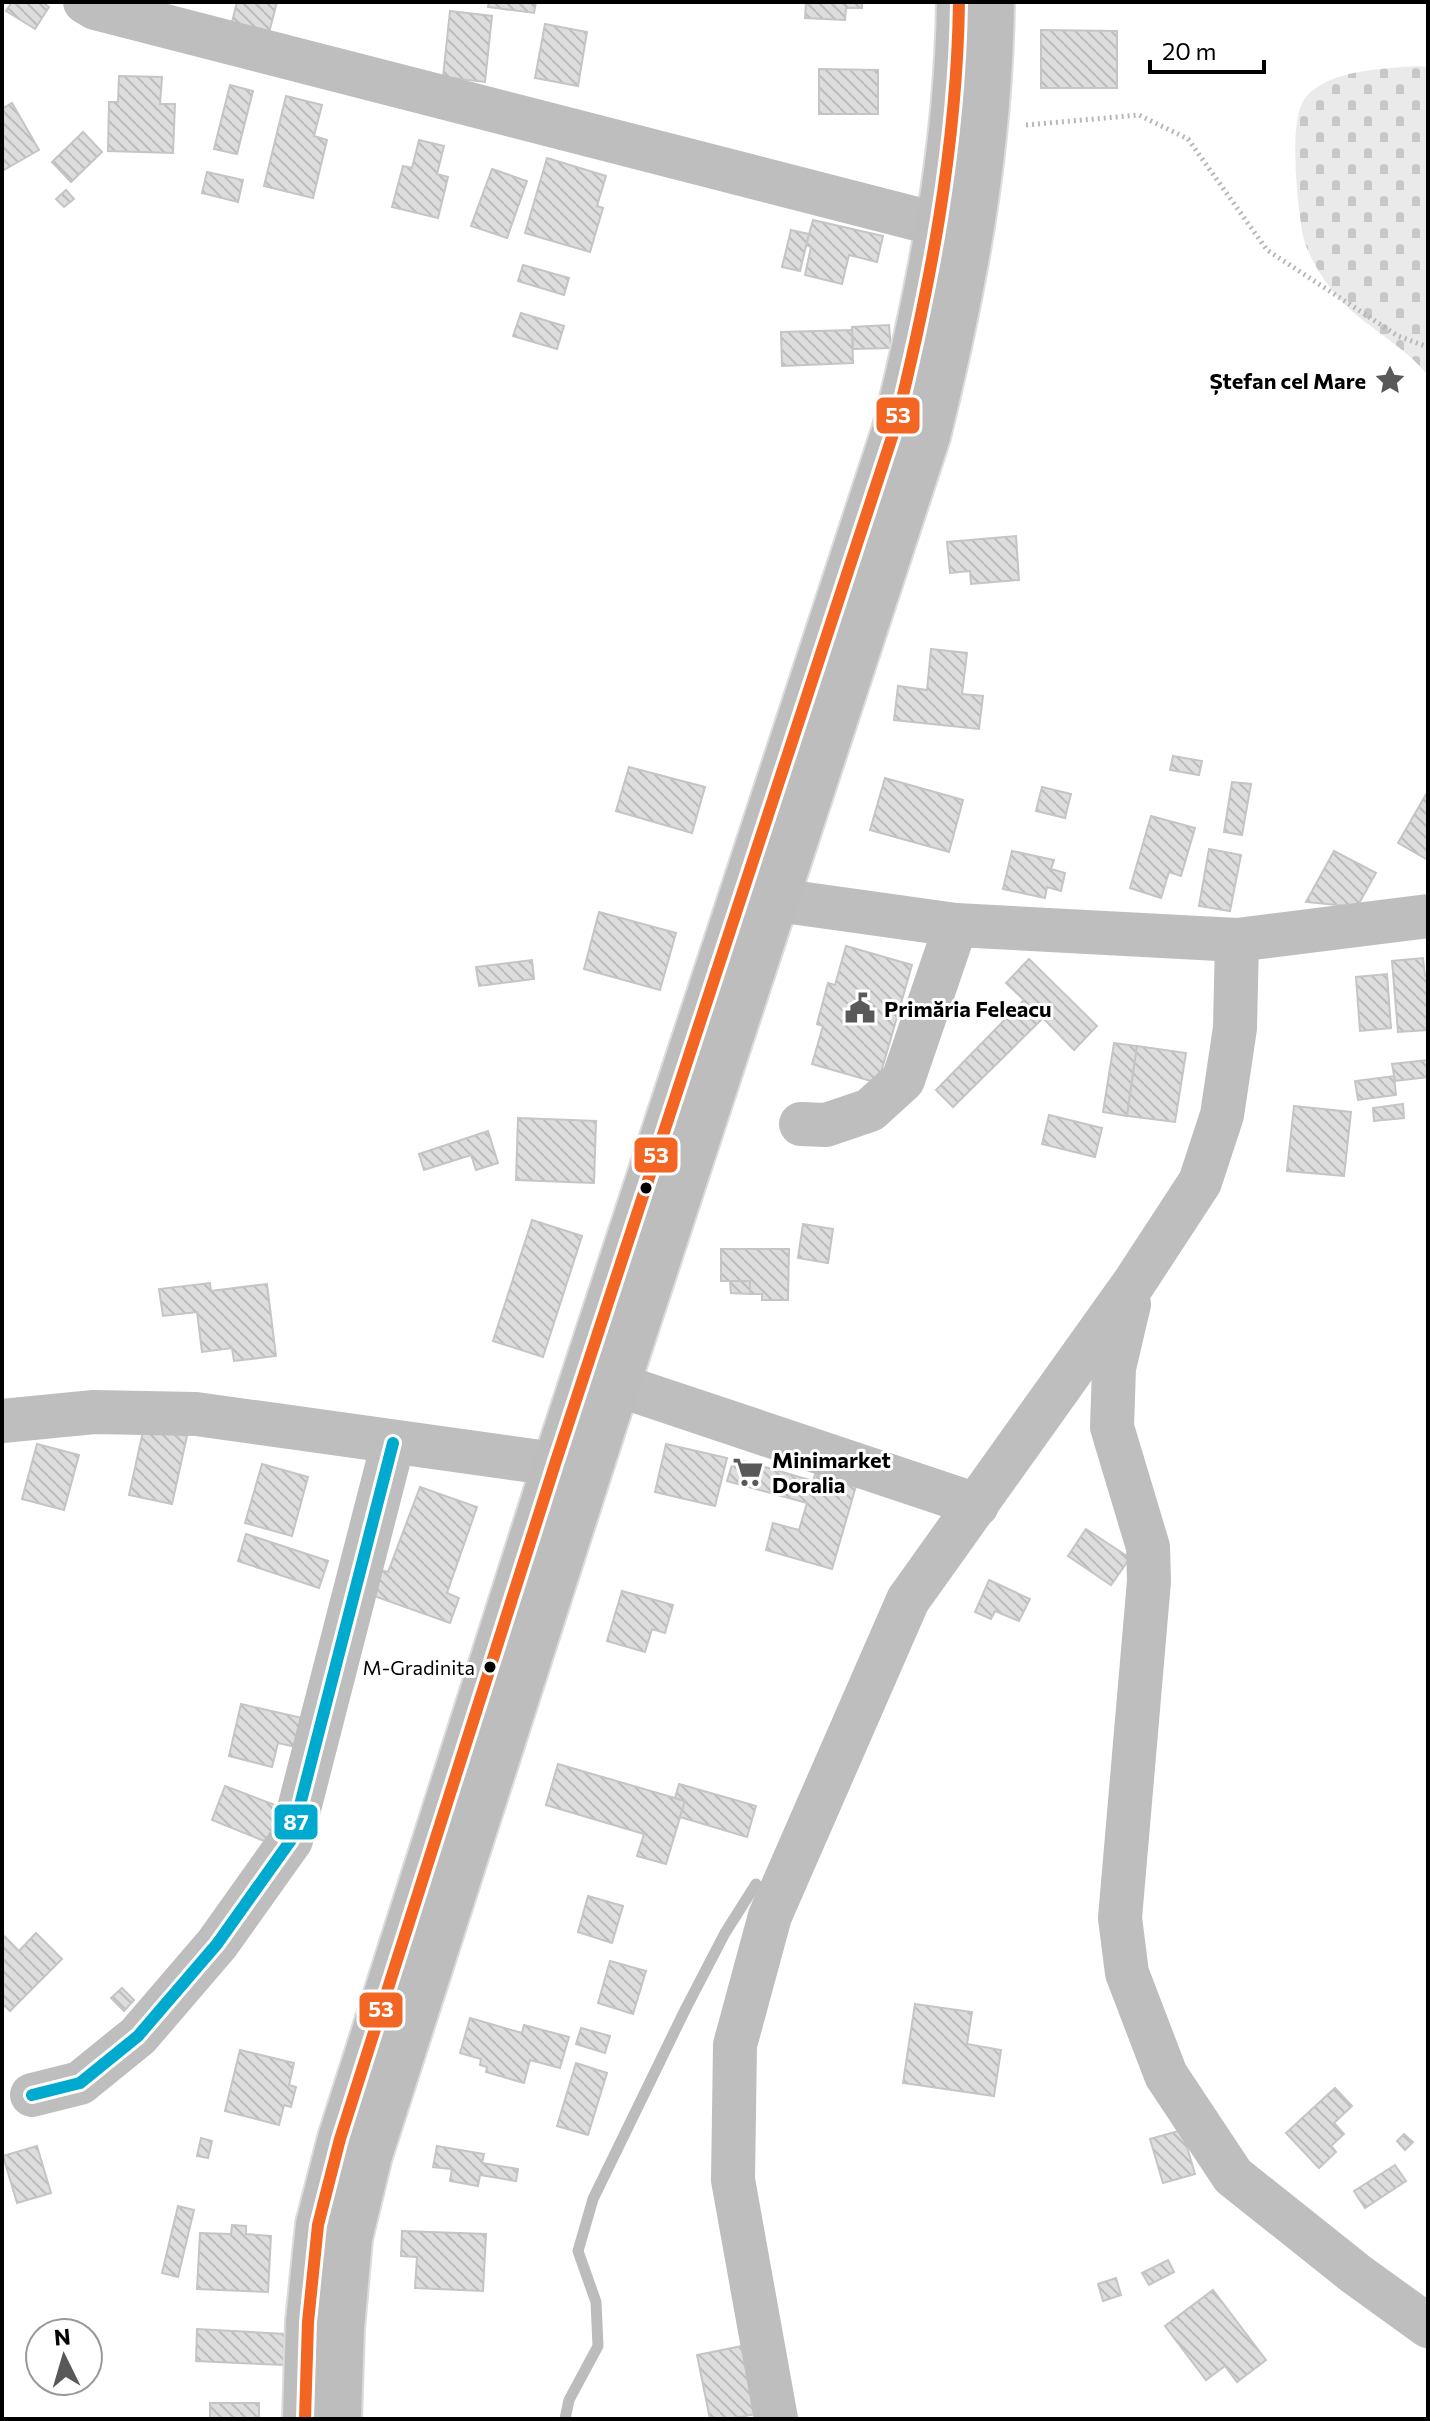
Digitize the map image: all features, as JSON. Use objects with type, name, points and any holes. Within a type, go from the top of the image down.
[{"type":"main road","points":[[305,2419],[308,2322],[318,2225],[340,2139],[555,1464],[895,428],[940,225],[952,126],[959,2]]},
{"type":"main road","points":[[339,2419],[342,2328],[350,2238],[370,2155],[928,436],[952,338],[975,216],[985,129],[992,2]]},
{"type":"street","points":[[85,2],[95,8],[940,225]]},
{"type":"street","points":[[777,900],[956,925],[1237,940],[1428,916]]},
{"type":"street","points":[[801,1124],[826,1125],[870,1110],[903,1080],[956,925]]},
{"type":"street","points":[[776,2419],[733,2180],[735,2045],[770,1916],[908,1600],[1134,1283],[1200,1182],[1222,1115],[1235,1028],[1237,940]]},
{"type":"street","points":[[1134,1283],[1114,1368],[1112,1427],[1148,1547],[1149,1581],[1120,1918],[1127,1973],[1166,2075],[1233,2176],[1356,2274],[1428,2326]]},
{"type":"street","points":[[618,1385],[977,1505]]},
{"type":"street","points":[[2,1421],[94,1412],[196,1414],[555,1464]]},
{"type":"street","points":[[32,2095],[80,2083],[138,2036],[217,1944],[291,1840],[393,1443]]},
{"type":"path","points":[[1045,123],[1139,115],[1175,130],[1188,139],[1267,250],[1398,336],[1428,347]]},
{"type":"green space","points":[[1428,67],[1428,375],[1351,310],[1320,274],[1303,236],[1295,143],[1300,108],[1316,88],[1358,72]]},
{"type":"building","points":[[12,2],[42,2],[49,7],[35,29],[6,11]]},
{"type":"building","points":[[237,2],[277,2],[266,44],[229,34]]},
{"type":"building","points":[[489,2],[536,2],[534,13],[488,7]]},
{"type":"building","points":[[806,2],[862,2],[862,8],[846,8],[845,20],[805,18]]},
{"type":"building","points":[[450,11],[492,16],[485,82],[443,77]]},
{"type":"building","points":[[545,24],[587,32],[578,86],[535,78]]},
{"type":"building","points":[[1041,30],[1117,31],[1117,88],[1041,88]]},
{"type":"building","points":[[819,69],[878,70],[878,114],[819,114]]},
{"type":"building","points":[[119,76],[162,77],[160,104],[175,104],[173,153],[108,151],[109,102],[118,102]]},
{"type":"building","points":[[230,85],[253,91],[237,154],[214,149]]},
{"type":"building","points":[[286,96],[322,105],[314,136],[327,140],[313,198],[264,186]]},
{"type":"building","points":[[12,103],[39,150],[2,171],[2,109]]},
{"type":"building","points":[[83,132],[102,152],[71,182],[52,162]]},
{"type":"building","points":[[419,140],[444,146],[437,174],[448,177],[438,218],[392,207],[403,166],[412,168]]},
{"type":"building","points":[[547,158],[606,176],[597,206],[603,208],[590,252],[525,233]]},
{"type":"building","points":[[492,169],[527,181],[507,238],[471,226]]},
{"type":"building","points":[[207,172],[243,180],[238,202],[202,193]]},
{"type":"building","points":[[66,190],[74,199],[64,207],[56,199]]},
{"type":"building","points":[[813,220],[883,236],[877,262],[849,255],[842,284],[805,275],[811,247],[806,245]]},
{"type":"building","points":[[791,230],[809,234],[800,271],[782,267]]},
{"type":"building","points":[[523,265],[569,278],[564,295],[518,281]]},
{"type":"building","points":[[521,313],[564,326],[557,349],[513,336]]},
{"type":"building","points":[[889,325],[891,348],[853,349],[852,327]]},
{"type":"building","points":[[852,330],[853,363],[782,366],[781,332]]},
{"type":"building","points":[[1016,536],[1019,580],[971,584],[970,571],[950,573],[947,542]]},
{"type":"building","points":[[931,649],[967,653],[962,694],[983,696],[979,729],[894,720],[898,686],[927,690]]},
{"type":"building","points":[[1173,756],[1202,761],[1199,775],[1170,770]]},
{"type":"building","points":[[629,767],[705,787],[692,833],[616,811]]},
{"type":"building","points":[[885,778],[963,800],[949,852],[870,830]]},
{"type":"building","points":[[1232,782],[1251,784],[1242,835],[1224,832]]},
{"type":"building","points":[[1042,787],[1071,794],[1065,818],[1036,811]]},
{"type":"building","points":[[1428,791],[1428,860],[1398,843]]},
{"type":"building","points":[[1151,816],[1195,828],[1181,876],[1169,872],[1161,898],[1130,888]]},
{"type":"building","points":[[1209,849],[1241,855],[1230,911],[1199,906]]},
{"type":"building","points":[[1012,851],[1054,860],[1051,869],[1065,873],[1061,891],[1047,887],[1045,898],[1003,889]]},
{"type":"building","points":[[1334,851],[1376,873],[1357,907],[1306,902]]},
{"type":"building","points":[[599,912],[676,933],[660,990],[584,969]]},
{"type":"building","points":[[846,946],[912,965],[878,1083],[812,1064],[823,1026],[817,1024],[828,983],[835,985]]},
{"type":"building","points":[[1423,958],[1425,976],[1428,975],[1428,1030],[1398,1032],[1392,961]]},
{"type":"building","points":[[1029,959],[1097,1026],[1074,1050],[1043,1018],[953,1107],[936,1090],[1024,1000],[1006,983]]},
{"type":"building","points":[[532,960],[534,979],[479,986],[476,967]]},
{"type":"building","points":[[1387,974],[1391,1028],[1360,1031],[1356,977]]},
{"type":"building","points":[[1114,1043],[1137,1046],[1127,1116],[1103,1112]]},
{"type":"building","points":[[1137,1046],[1186,1053],[1175,1122],[1127,1116]]},
{"type":"building","points":[[1428,1060],[1428,1077],[1395,1081],[1392,1064]]},
{"type":"building","points":[[1394,1076],[1396,1095],[1358,1100],[1355,1081]]},
{"type":"building","points":[[1403,1104],[1404,1118],[1374,1121],[1373,1108]]},
{"type":"building","points":[[1294,1106],[1351,1112],[1344,1176],[1287,1171]]},
{"type":"building","points":[[1049,1115],[1102,1128],[1095,1157],[1042,1144]]},
{"type":"building","points":[[518,1118],[596,1121],[594,1183],[516,1180]]},
{"type":"building","points":[[488,1131],[498,1163],[476,1170],[471,1155],[424,1170],[419,1154]]},
{"type":"building","points":[[532,1220],[582,1236],[543,1357],[493,1341]]},
{"type":"building","points":[[803,1224],[833,1229],[828,1263],[798,1258]]},
{"type":"building","points":[[721,1249],[789,1249],[788,1300],[762,1300],[762,1294],[750,1294],[750,1281],[721,1281]]},
{"type":"building","points":[[730,1281],[750,1281],[750,1294],[731,1293]]},
{"type":"building","points":[[210,1283],[211,1291],[267,1284],[276,1356],[234,1361],[232,1348],[202,1352],[197,1312],[163,1316],[159,1289]]},
{"type":"building","points":[[144,1427],[187,1436],[172,1504],[129,1495]]},
{"type":"building","points":[[37,1444],[79,1455],[64,1510],[22,1499]]},
{"type":"building","points":[[666,1444],[727,1458],[715,1506],[655,1492]]},
{"type":"building","points":[[734,1458],[813,1481],[815,1475],[856,1486],[832,1569],[766,1550],[773,1523],[799,1530],[807,1503],[727,1481]]},
{"type":"building","points":[[262,1464],[308,1477],[292,1536],[245,1523]]},
{"type":"building","points":[[420,1487],[477,1507],[447,1593],[459,1598],[450,1623],[371,1595],[380,1570],[388,1572]]},
{"type":"building","points":[[1086,1529],[1130,1558],[1111,1585],[1068,1556]]},
{"type":"building","points":[[246,1534],[328,1561],[319,1588],[238,1561]]},
{"type":"building","points":[[989,1580],[1030,1599],[1019,1621],[995,1611],[991,1619],[975,1612]]},
{"type":"building","points":[[622,1591],[673,1605],[665,1633],[652,1629],[645,1652],[607,1641]]},
{"type":"building","points":[[241,1704],[311,1720],[305,1749],[278,1743],[272,1767],[229,1756]]},
{"type":"building","points":[[558,1764],[685,1801],[666,1864],[637,1856],[644,1834],[546,1805]]},
{"type":"building","points":[[679,1784],[756,1806],[747,1837],[680,1817],[685,1801],[675,1798]]},
{"type":"building","points":[[225,1786],[283,1808],[269,1843],[212,1820]]},
{"type":"building","points":[[588,1896],[623,1906],[612,1943],[578,1932]]},
{"type":"building","points":[[36,1933],[62,1959],[10,2011],[2,2003],[2,1934],[19,1951]]},
{"type":"building","points":[[610,1961],[646,1971],[633,2014],[598,2003]]},
{"type":"building","points":[[122,1988],[134,2000],[124,2011],[111,1998]]},
{"type":"building","points":[[915,2004],[972,2012],[967,2044],[1001,2050],[994,2096],[903,2083]]},
{"type":"building","points":[[470,2018],[522,2033],[524,2025],[569,2037],[560,2068],[530,2060],[524,2083],[486,2072],[487,2067],[480,2065],[481,2059],[460,2053]]},
{"type":"building","points":[[581,2028],[610,2036],[605,2053],[576,2044]]},
{"type":"building","points":[[240,2050],[294,2063],[289,2085],[296,2087],[291,2107],[284,2105],[279,2125],[225,2111]]},
{"type":"building","points":[[576,2063],[607,2073],[588,2135],[557,2126]]},
{"type":"building","points":[[1335,2088],[1352,2106],[1334,2123],[1344,2134],[1331,2146],[1336,2152],[1319,2168],[1286,2133]]},
{"type":"building","points":[[1182,2130],[1195,2174],[1163,2183],[1150,2139]]},
{"type":"building","points":[[1404,2134],[1413,2142],[1405,2150],[1397,2141]]},
{"type":"building","points":[[201,2138],[212,2141],[208,2158],[197,2156]]},
{"type":"building","points":[[37,2146],[51,2193],[17,2203],[3,2156]]},
{"type":"building","points":[[437,2146],[484,2154],[482,2163],[518,2169],[516,2181],[480,2175],[478,2186],[450,2181],[452,2169],[433,2167]]},
{"type":"building","points":[[1395,2165],[1406,2181],[1365,2208],[1354,2191]]},
{"type":"building","points":[[178,2206],[194,2210],[178,2277],[162,2273]]},
{"type":"building","points":[[232,2225],[246,2226],[246,2234],[271,2236],[268,2292],[197,2289],[200,2233],[231,2234]]},
{"type":"building","points":[[402,2231],[486,2234],[483,2291],[415,2288],[417,2257],[401,2256]]},
{"type":"building","points":[[1168,2260],[1174,2272],[1149,2285],[1142,2273]]},
{"type":"building","points":[[1116,2278],[1121,2295],[1103,2301],[1098,2284]]},
{"type":"building","points":[[1213,2290],[1266,2360],[1237,2382],[1225,2366],[1206,2380],[1165,2326]]},
{"type":"building","points":[[197,2329],[285,2334],[284,2365],[196,2361]]},
{"type":"building","points":[[742,2346],[756,2414],[710,2419],[697,2355]]},
{"type":"building","points":[[210,2403],[259,2403],[259,2419],[210,2419]]},
{"type":"waterway","points":[[565,2419],[569,2400],[598,2346],[596,2302],[578,2251],[593,2199],[685,2010],[725,1933],[756,1884]]},
{"type":"transit line","name":"53","points":[[305,2419],[308,2322],[318,2225],[340,2139],[555,1464],[895,428],[930,269],[947,163],[959,2]]},
{"type":"transit line","name":"87","points":[[32,2095],[80,2083],[138,2036],[217,1944],[291,1840],[393,1443]]},
{"type":"place","name":"Ștefan cel Mare","points":[[1390,380]]},
{"type":"place","name":"Primăria Feleacu","points":[[860,1008]]},
{"type":"place","name":"Minimarket Doralia","points":[[748,1472]]},
{"type":"place","name":"M-Gradinita","points":[[490,1667]]}]
